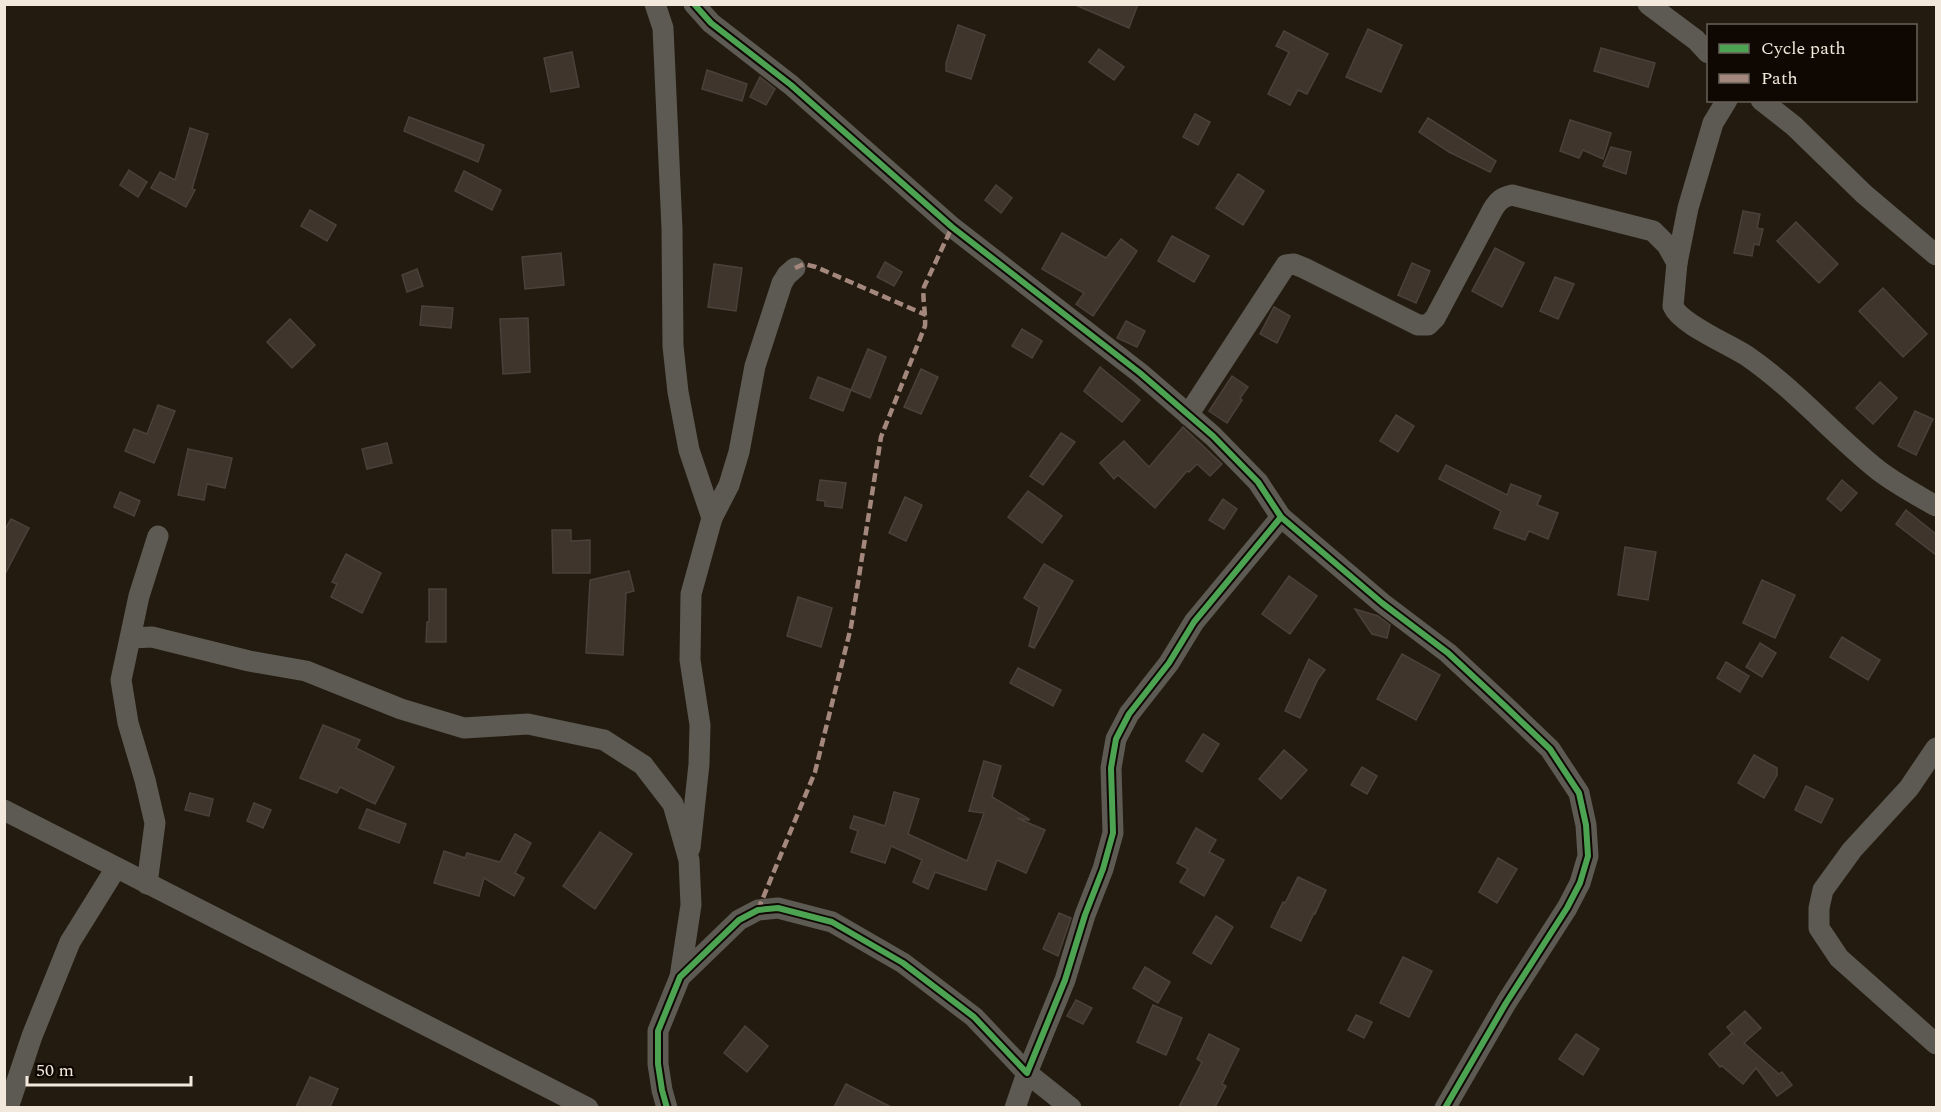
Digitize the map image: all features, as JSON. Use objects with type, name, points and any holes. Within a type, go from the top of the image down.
[{"type":"street","points":[[655,4],[663,28],[667,93],[673,346],[678,392],[689,450],[712,518]]},
{"type":"street","points":[[693,4],[711,23],[791,85],[952,227],[1140,372],[1213,436],[1258,482],[1281,517],[1382,603],[1448,653],[1550,749],[1579,793],[1586,825],[1588,856],[1580,883],[1567,908],[1506,1003],[1446,1107]]},
{"type":"street","points":[[1648,4],[1696,39],[1707,52]]},
{"type":"street","points":[[1726,102],[1713,123],[1688,208],[1677,263],[1673,306],[1675,312],[1686,321],[1748,356],[1880,471],[1936,506]]},
{"type":"street","points":[[1764,102],[1794,126],[1864,194],[1936,255]]},
{"type":"street","points":[[1188,415],[1286,265],[1294,264],[1304,268],[1418,325],[1428,324],[1434,318],[1498,201],[1505,196],[1512,195],[1653,231],[1667,245],[1677,263]]},
{"type":"street","points":[[667,1107],[658,1064],[658,1031],[680,977],[691,905],[688,860],[699,764],[700,725],[690,660],[691,594],[712,518],[729,485],[739,452],[755,366],[782,283],[787,274],[795,268]]},
{"type":"street","points":[[1015,1107],[1065,980],[1113,833],[1111,768],[1116,739],[1129,714],[1169,663],[1194,622],[1281,517]]},
{"type":"street","points":[[147,884],[155,823],[128,723],[121,680],[139,596],[158,536]]},
{"type":"street","points":[[131,638],[152,637],[249,661],[306,671],[401,709],[464,728],[528,724],[604,741],[643,765],[673,804],[688,860]]},
{"type":"street","points":[[1936,748],[1909,788],[1852,850],[1823,890],[1819,908],[1819,927],[1839,958],[1936,1044]]},
{"type":"street","points":[[4,810],[556,1101],[588,1107]]},
{"type":"street","points":[[8,1107],[32,1036],[70,942],[117,868]]},
{"type":"street","points":[[680,977],[739,921],[758,910],[778,908],[832,922],[903,963],[974,1017],[1027,1073],[1071,1107]]},
{"type":"building","points":[[1073,4],[1138,4],[1129,28]]},
{"type":"building","points":[[958,25],[985,35],[971,79],[946,71],[946,63]]},
{"type":"building","points":[[1368,29],[1402,45],[1381,92],[1346,77]]},
{"type":"building","points":[[1284,31],[1328,54],[1307,94],[1298,90],[1290,105],[1268,94],[1289,52],[1276,46]]},
{"type":"building","points":[[1601,48],[1655,63],[1648,87],[1594,71]]},
{"type":"building","points":[[1099,49],[1124,67],[1114,80],[1089,62]]},
{"type":"building","points":[[572,52],[579,87],[551,92],[544,58]]},
{"type":"building","points":[[707,70],[747,84],[742,101],[702,89]]},
{"type":"building","points":[[760,77],[775,89],[766,105],[750,97]]},
{"type":"building","points":[[1195,114],[1210,122],[1198,145],[1183,137]]},
{"type":"building","points":[[409,117],[484,145],[478,162],[404,131]]},
{"type":"building","points":[[1428,118],[1496,161],[1490,172],[1449,152],[1419,132]]},
{"type":"building","points":[[1570,120],[1611,133],[1603,159],[1583,150],[1579,158],[1560,151]]},
{"type":"building","points":[[190,128],[208,134],[192,189],[195,190],[186,207],[151,188],[160,172],[175,180]]},
{"type":"building","points":[[1611,147],[1631,152],[1626,174],[1603,166]]},
{"type":"building","points":[[129,170],[147,182],[138,197],[120,185]]},
{"type":"building","points":[[464,171],[501,190],[492,210],[455,191]]},
{"type":"building","points":[[1238,174],[1264,191],[1243,225],[1216,208]]},
{"type":"building","points":[[996,185],[1012,198],[1001,213],[985,200]]},
{"type":"building","points":[[310,210],[336,225],[327,241],[301,226]]},
{"type":"building","points":[[1743,211],[1760,214],[1757,228],[1763,229],[1759,245],[1754,244],[1752,256],[1734,253]]},
{"type":"building","points":[[1796,222],[1838,264],[1819,283],[1777,241]]},
{"type":"building","points":[[1062,233],[1106,258],[1121,239],[1137,251],[1093,316],[1076,304],[1084,293],[1042,269]]},
{"type":"building","points":[[1172,236],[1209,256],[1194,282],[1158,261]]},
{"type":"building","points":[[1495,248],[1524,263],[1502,307],[1472,291]]},
{"type":"building","points":[[561,253],[564,285],[525,289],[522,257]]},
{"type":"building","points":[[885,262],[902,272],[894,286],[877,277]]},
{"type":"building","points":[[1412,263],[1430,271],[1416,303],[1398,295]]},
{"type":"building","points":[[714,264],[742,268],[736,311],[708,307]]},
{"type":"building","points":[[417,269],[423,286],[407,292],[402,275]]},
{"type":"building","points":[[1555,277],[1574,284],[1558,319],[1540,311]]},
{"type":"building","points":[[1883,288],[1927,334],[1903,357],[1859,311]]},
{"type":"building","points":[[422,306],[453,308],[451,328],[420,325]]},
{"type":"building","points":[[1274,307],[1290,316],[1277,343],[1260,334]]},
{"type":"building","points":[[528,318],[530,372],[503,374],[500,319]]},
{"type":"building","points":[[290,319],[315,345],[292,368],[267,342]]},
{"type":"building","points":[[1126,321],[1145,331],[1137,347],[1117,338]]},
{"type":"building","points":[[1022,329],[1042,341],[1032,358],[1012,346]]},
{"type":"building","points":[[868,349],[886,357],[870,398],[851,390]]},
{"type":"building","points":[[1100,367],[1140,400],[1122,422],[1084,391]]},
{"type":"building","points":[[921,369],[938,377],[921,414],[904,407]]},
{"type":"building","points":[[1232,376],[1248,387],[1227,423],[1209,411]]},
{"type":"building","points":[[818,377],[851,390],[843,411],[810,398]]},
{"type":"building","points":[[1880,382],[1897,398],[1873,424],[1856,408]]},
{"type":"building","points":[[158,405],[175,411],[154,463],[125,451],[134,429],[147,434]]},
{"type":"building","points":[[1915,411],[1933,419],[1916,455],[1898,446]]},
{"type":"building","points":[[1396,415],[1414,426],[1398,452],[1380,441]]},
{"type":"building","points":[[1183,427],[1222,464],[1210,476],[1197,464],[1189,472],[1187,471],[1155,508],[1118,475],[1114,479],[1100,463],[1124,441],[1149,467]]},
{"type":"building","points":[[1061,433],[1075,442],[1043,485],[1030,476]]},
{"type":"building","points":[[387,443],[392,463],[367,469],[362,449]]},
{"type":"building","points":[[188,449],[232,458],[225,488],[207,484],[204,500],[178,495]]},
{"type":"building","points":[[1446,465],[1507,495],[1511,484],[1541,496],[1537,505],[1558,513],[1548,539],[1529,531],[1525,540],[1494,528],[1501,511],[1439,479]]},
{"type":"building","points":[[820,480],[846,483],[842,508],[825,506],[825,501],[817,500]]},
{"type":"building","points":[[1842,480],[1857,493],[1841,511],[1827,499]]},
{"type":"building","points":[[1028,491],[1062,516],[1042,543],[1008,517]]},
{"type":"building","points":[[120,492],[140,501],[134,516],[114,507]]},
{"type":"building","points":[[905,497],[922,505],[906,541],[889,533]]},
{"type":"building","points":[[1223,499],[1237,509],[1224,529],[1209,520]]},
{"type":"building","points":[[1906,510],[1936,534],[1936,555],[1896,524]]},
{"type":"building","points":[[11,519],[29,528],[4,576],[4,531]]},
{"type":"building","points":[[552,530],[571,530],[571,541],[590,540],[590,573],[553,573]]},
{"type":"building","points":[[1625,547],[1656,552],[1648,600],[1618,595]]},
{"type":"building","points":[[346,554],[381,573],[362,613],[331,597],[337,584],[332,582]]},
{"type":"building","points":[[1044,564],[1073,581],[1034,648],[1029,646],[1039,607],[1024,598]]},
{"type":"building","points":[[629,571],[634,591],[626,593],[623,655],[586,653],[590,580]]},
{"type":"building","points":[[1289,576],[1317,596],[1290,634],[1262,614]]},
{"type":"building","points":[[1762,580],[1795,595],[1775,638],[1743,623]]},
{"type":"building","points":[[429,589],[446,589],[446,642],[426,642],[427,622],[429,622]]},
{"type":"building","points":[[798,597],[832,608],[821,647],[787,636]]},
{"type":"building","points":[[1355,609],[1378,616],[1390,625],[1387,638],[1372,634]]},
{"type":"building","points":[[1842,637],[1880,660],[1868,680],[1830,657]]},
{"type":"building","points":[[1760,643],[1776,653],[1762,677],[1746,667]]},
{"type":"building","points":[[1402,654],[1440,675],[1416,720],[1377,699]]},
{"type":"building","points":[[1309,659],[1325,670],[1318,679],[1300,718],[1285,711]]},
{"type":"building","points":[[1726,662],[1749,676],[1740,692],[1717,678]]},
{"type":"building","points":[[1018,668],[1061,690],[1053,706],[1010,683]]},
{"type":"building","points":[[323,725],[360,740],[356,748],[394,767],[375,804],[340,787],[337,793],[300,778]]},
{"type":"building","points":[[1203,734],[1219,744],[1202,772],[1186,761]]},
{"type":"building","points":[[1284,750],[1307,770],[1281,799],[1259,779]]},
{"type":"building","points":[[1754,755],[1777,768],[1777,775],[1764,798],[1738,783]]},
{"type":"building","points":[[984,761],[1001,766],[992,797],[1029,820],[1017,818],[1045,830],[1026,873],[997,860],[986,890],[935,872],[928,889],[913,882],[922,860],[891,846],[885,863],[851,852],[858,831],[850,828],[854,816],[885,826],[894,792],[919,799],[908,834],[967,861],[984,813],[969,811]]},
{"type":"building","points":[[1362,767],[1377,776],[1367,794],[1351,785]]},
{"type":"building","points":[[1806,786],[1833,799],[1821,823],[1795,810]]},
{"type":"building","points":[[190,793],[213,799],[209,816],[185,810]]},
{"type":"building","points":[[254,803],[271,810],[263,828],[247,821]]},
{"type":"building","points":[[367,809],[406,824],[399,843],[359,828]]},
{"type":"building","points":[[1196,828],[1216,840],[1209,852],[1224,860],[1204,896],[1180,882],[1188,869],[1177,863]]},
{"type":"building","points":[[600,832],[632,854],[595,909],[563,886]]},
{"type":"building","points":[[515,834],[531,843],[515,873],[524,878],[514,896],[484,878],[479,896],[434,883],[444,851],[465,858],[467,853],[500,862]]},
{"type":"building","points":[[1498,858],[1517,869],[1497,903],[1479,892]]},
{"type":"building","points":[[1298,877],[1326,890],[1301,941],[1271,927]]},
{"type":"building","points":[[1059,913],[1071,918],[1058,956],[1043,949]]},
{"type":"building","points":[[1216,916],[1233,927],[1211,964],[1193,953]]},
{"type":"building","points":[[1403,957],[1432,971],[1409,1017],[1380,1003]]},
{"type":"building","points":[[1145,967],[1170,982],[1158,1003],[1133,988]]},
{"type":"building","points":[[1076,1000],[1092,1008],[1083,1024],[1067,1016]]},
{"type":"building","points":[[1153,1005],[1182,1018],[1166,1055],[1137,1042]]},
{"type":"building","points":[[1745,1011],[1761,1028],[1744,1043],[1779,1074],[1782,1072],[1792,1085],[1777,1096],[1756,1068],[1743,1084],[1722,1066],[1720,1067],[1709,1054],[1732,1033],[1734,1035],[1727,1027]]},
{"type":"building","points":[[1356,1015],[1372,1022],[1364,1038],[1348,1030]]},
{"type":"building","points":[[745,1026],[768,1046],[747,1072],[724,1053]]},
{"type":"building","points":[[1209,1034],[1239,1049],[1222,1084],[1226,1086],[1215,1107],[1179,1107],[1202,1062],[1197,1059]]},
{"type":"building","points":[[1576,1034],[1599,1049],[1583,1075],[1559,1059]]},
{"type":"building","points":[[310,1077],[338,1089],[330,1107],[296,1107]]},
{"type":"building","points":[[846,1084],[891,1107],[834,1107]]},
{"type":"marked path","points":[[758,910],[815,772],[851,627],[881,437],[925,326],[924,287],[952,227]]},
{"type":"marked path","points":[[795,268],[804,264],[816,267],[926,315]]},
{"type":"cycle path","points":[[667,1108],[658,1064],[658,1031],[680,977],[739,920],[758,910],[778,908],[832,922],[903,963],[974,1017],[1027,1073],[1065,980],[1113,833],[1111,768],[1116,739],[1129,714],[1169,663],[1194,622],[1281,517],[1258,482],[1213,436],[1140,373],[952,227],[791,85],[711,23],[694,4]]},
{"type":"cycle path","points":[[1281,517],[1382,603],[1448,653],[1550,749],[1579,793],[1586,825],[1588,856],[1580,883],[1445,1108]]}]
